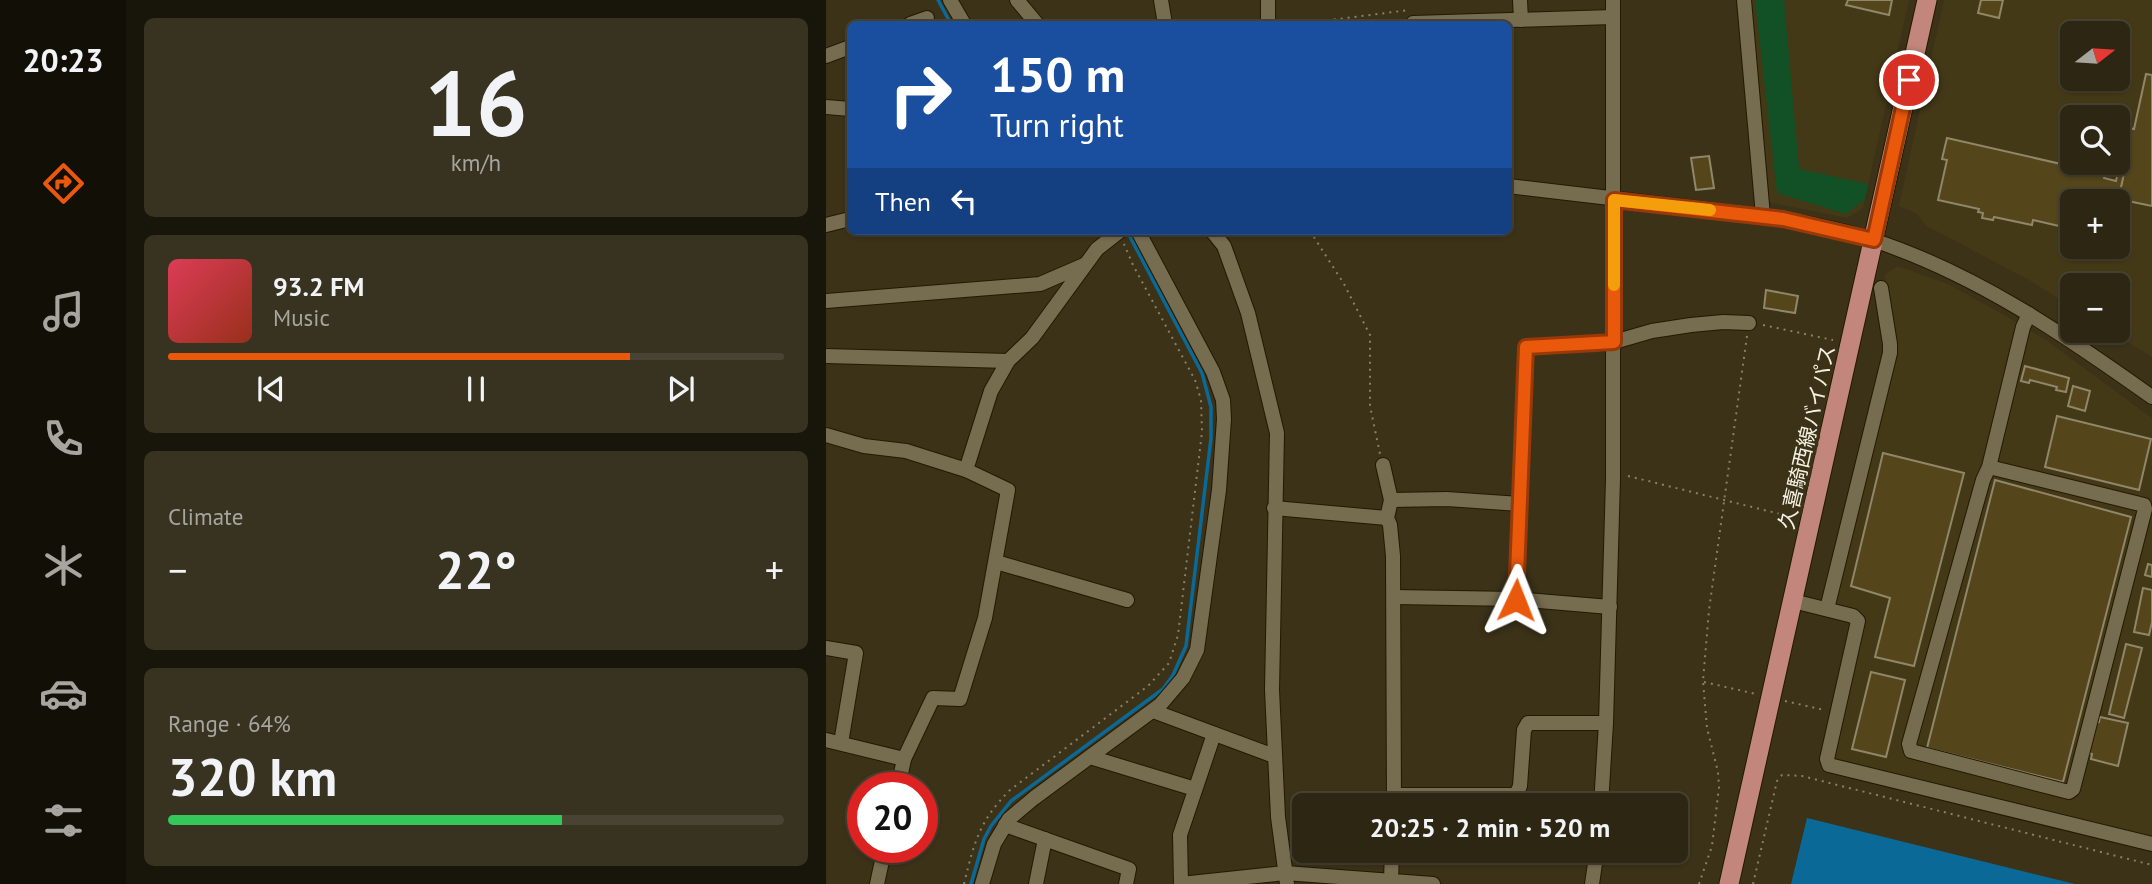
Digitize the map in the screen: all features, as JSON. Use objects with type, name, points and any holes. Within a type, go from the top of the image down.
[{"type":"main road","name":"久喜騎西線バイパス","points":[[1729,884],[1927,0]]},
{"type":"street","points":[[950,0],[962,21]]},
{"type":"street","points":[[1017,0],[1034,21]]},
{"type":"street","points":[[1161,0],[1164,21]]},
{"type":"street","points":[[1268,0],[1268,21]]},
{"type":"street","points":[[1520,0],[1521,20]]},
{"type":"street","points":[[1602,793],[1613,473],[1613,0]]},
{"type":"street","points":[[1744,0],[1763,216]]},
{"type":"street","points":[[1485,21],[1613,17]]},
{"type":"street","points":[[918,21],[927,18]]},
{"type":"street","points":[[826,56],[847,48]]},
{"type":"street","points":[[826,107],[847,109]]},
{"type":"street","points":[[1512,187],[1763,216],[1802,222],[1874,240],[1959,275],[2029,314],[2152,397]]},
{"type":"street","points":[[826,225],[847,220]]},
{"type":"street","points":[[982,884],[989,856],[1009,819],[1172,694],[1197,650],[1219,490],[1223,400],[1213,372],[1140,235]]},
{"type":"street","points":[[1215,235],[1224,246],[1248,313],[1277,433],[1272,690],[1278,817],[1286,878]]},
{"type":"street","points":[[966,470],[991,391],[1008,361],[1032,338],[1097,249],[1121,236]]},
{"type":"street","points":[[826,301],[1040,284],[1086,264]]},
{"type":"street","points":[[1827,609],[1890,354],[1881,288]]},
{"type":"street","points":[[1989,467],[2144,505],[2145,509],[2073,789],[2068,792],[1911,751],[1909,744],[1983,480],[1989,467],[2023,327],[2029,314]]},
{"type":"street","points":[[1516,600],[1526,347],[1614,342],[1652,331],[1699,324],[1749,323]]},
{"type":"street","points":[[826,356],[1008,361]]},
{"type":"street","points":[[826,435],[864,446],[906,451],[966,470],[1008,490],[985,618],[960,699],[933,698],[904,759],[901,772]]},
{"type":"street","points":[[1382,464],[1391,500],[1387,519],[1394,556],[1394,793]]},
{"type":"street","points":[[1391,500],[1447,499],[1520,504]]},
{"type":"street","points":[[1274,508],[1387,519]]},
{"type":"street","points":[[996,562],[1127,600]]},
{"type":"street","points":[[1394,597],[1516,600],[1610,607]]},
{"type":"street","points":[[1793,601],[1853,616],[1858,621],[1827,759],[1829,765],[2152,844]]},
{"type":"street","points":[[826,648],[856,653],[841,744]]},
{"type":"street","points":[[1153,711],[1274,756]]},
{"type":"street","points":[[1517,793],[1520,786],[1524,730],[1528,723],[1606,723]]},
{"type":"street","points":[[1214,734],[1180,835],[1181,884],[1286,878],[1433,884]]},
{"type":"street","points":[[826,740],[904,759]]},
{"type":"street","points":[[1090,757],[1195,789]]},
{"type":"street","points":[[1005,825],[1129,869],[1126,884]]},
{"type":"street","points":[[1036,884],[1045,839]]},
{"type":"street","points":[[877,884],[882,863]]},
{"type":"street","points":[[1391,881],[1392,863]]},
{"type":"street","points":[[1592,884],[1595,863]]},
{"type":"path","points":[[1323,21],[1409,10],[1413,21]]},
{"type":"path","points":[[1313,235],[1345,284],[1370,335],[1370,406],[1382,464]]},
{"type":"path","points":[[964,884],[975,838],[997,803],[1010,790],[1148,686],[1169,663],[1178,635],[1202,432],[1201,400],[1190,369],[1133,265],[1121,236]]},
{"type":"path","points":[[1699,884],[1712,846],[1719,787],[1707,728],[1703,681],[1724,499],[1749,323],[1851,345]]},
{"type":"path","points":[[1613,473],[1811,522]]},
{"type":"path","points":[[1753,884],[1775,787],[1779,778],[1786,774],[2152,865]]},
{"type":"shaded area","points":[[1749,0],[1909,0],[1863,208],[1847,218],[1768,202]]},
{"type":"shaded area","points":[[1944,0],[2152,0],[2152,357],[2129,343],[2130,273],[2060,273],[2060,300],[1925,225],[1916,213],[1899,206]]},
{"type":"shaded area","points":[[1898,266],[1950,285],[2009,318],[2047,341],[2152,418],[2152,838],[1836,761],[1833,756],[1865,616],[1837,608],[1833,603],[1890,319],[1885,274]]},
{"type":"green space","points":[[1755,0],[1784,0],[1799,169],[1868,184],[1865,199],[1846,214],[1777,193]]},
{"type":"water","points":[[1807,818],[2075,884],[1791,884]]},
{"type":"building","points":[[1848,0],[1892,0],[1889,15],[1846,5]]},
{"type":"building","points":[[1981,0],[2003,0],[1999,18],[1978,13]]},
{"type":"building","points":[[2146,74],[2152,75],[2152,206],[2130,201],[2130,189],[2120,189],[2124,175],[2130,175],[2130,128],[2134,129]]},
{"type":"building","points":[[1947,138],[2060,164],[2060,175],[2105,175],[2104,178],[2116,181],[2117,175],[2124,175],[2121,189],[2060,189],[2060,226],[2033,220],[2032,225],[1994,217],[1993,220],[1982,218],[1983,213],[1978,212],[1979,209],[1938,200],[1947,160],[1942,159]]},
{"type":"building","points":[[1709,156],[1714,188],[1696,190],[1691,158]]},
{"type":"building","points":[[1766,290],[1798,296],[1795,313],[1764,308]]},
{"type":"building","points":[[2025,366],[2069,378],[2066,392],[2030,380],[2029,383],[2021,381]]},
{"type":"building","points":[[2073,386],[2090,391],[2085,411],[2068,406]]},
{"type":"building","points":[[2057,416],[2151,439],[2139,490],[2045,467]]},
{"type":"building","points":[[1883,453],[1964,473],[1914,666],[1875,657],[1890,598],[1851,586]]},
{"type":"building","points":[[1995,480],[2131,517],[2063,782],[1927,748]]},
{"type":"building","points":[[2148,564],[2152,565],[2152,577],[2145,575]]},
{"type":"building","points":[[2143,588],[2152,590],[2152,622],[2149,635],[2134,632]]},
{"type":"building","points":[[2126,644],[2142,648],[2124,718],[2109,714]]},
{"type":"building","points":[[1871,672],[1905,680],[1886,757],[1852,749]]},
{"type":"building","points":[[2100,717],[2128,723],[2118,766],[2091,759],[2092,754],[2088,753],[2094,724],[2099,722]]},
{"type":"waterway","points":[[938,0],[949,21]]},
{"type":"waterway","points":[[971,884],[984,839],[1011,801],[1163,689],[1173,675],[1186,646],[1211,438],[1211,407],[1202,373],[1129,235]]},
{"type":"slow traffic","points":[[1614,285],[1614,200],[1710,210]]},
{"type":"route","points":[[1516,600],[1526,347],[1614,342],[1614,200],[1783,219],[1874,240],[1909,80]]}]
